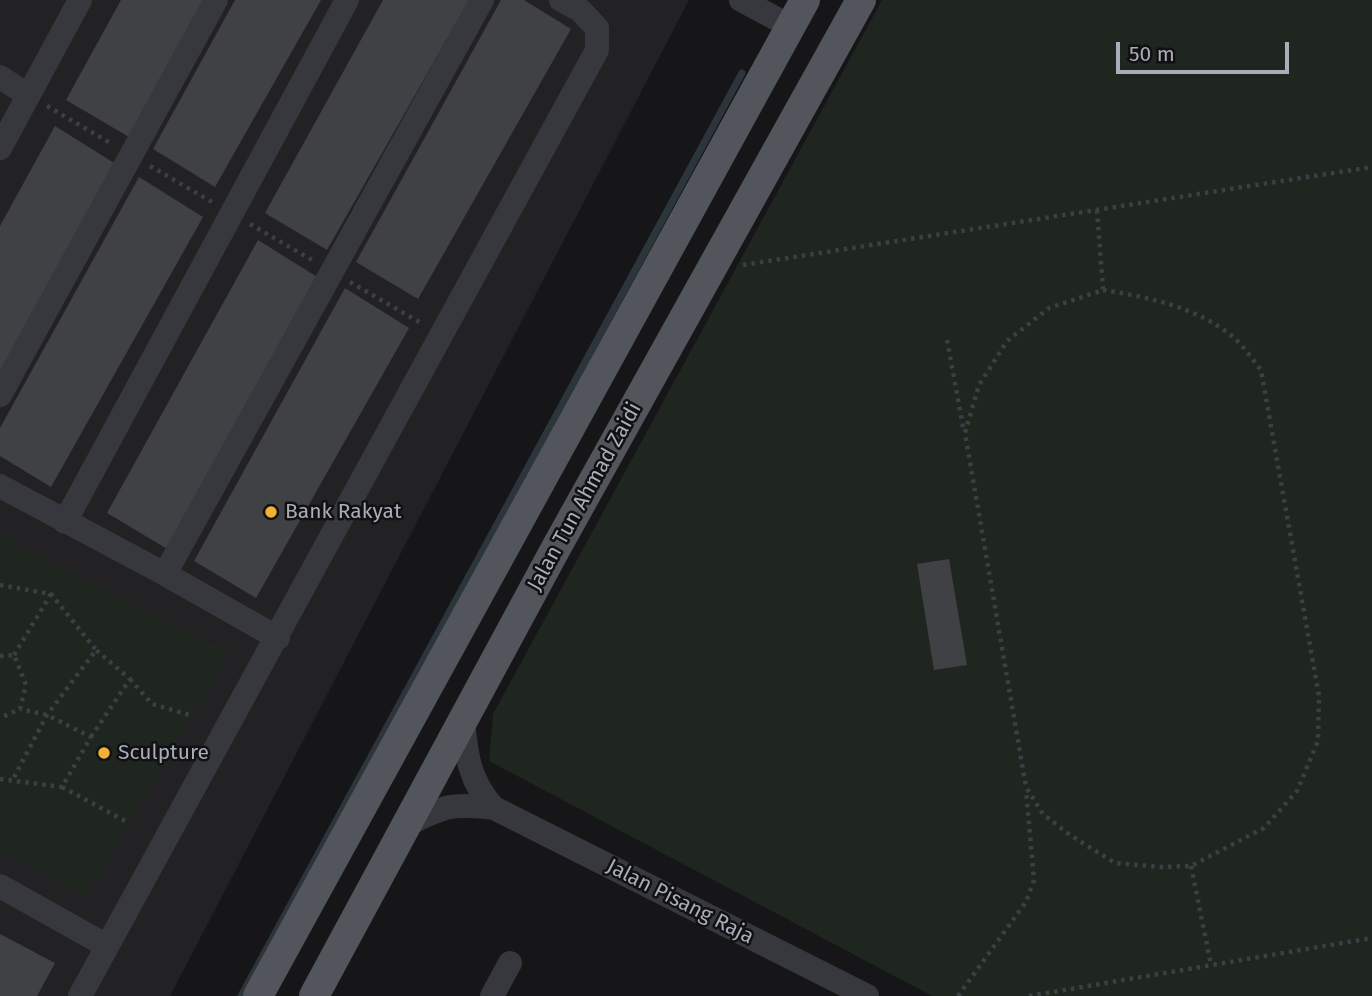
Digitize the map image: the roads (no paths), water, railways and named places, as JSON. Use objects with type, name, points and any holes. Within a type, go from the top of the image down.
[{"type":"main road","points":[[258,996],[805,0]]},
{"type":"main road","name":"Jalan Tun Ahmad Zaidi","points":[[314,996],[463,720],[861,0]]},
{"type":"street","points":[[0,148],[80,0]]},
{"type":"street","points":[[0,396],[216,0]]},
{"type":"street","points":[[65,522],[347,0]]},
{"type":"street","points":[[165,574],[482,0]]},
{"type":"street","points":[[80,996],[597,50],[597,28],[580,10],[561,0]]},
{"type":"street","points":[[741,0],[790,26]]},
{"type":"street","points":[[0,77],[28,95]]},
{"type":"street","points":[[0,486],[278,638]]},
{"type":"street","points":[[463,720],[470,769],[476,785],[494,808]]},
{"type":"street","points":[[406,825],[438,809],[461,804],[494,808]]},
{"type":"street","name":"Jalan Pisang Raja","points":[[494,808],[867,996]]},
{"type":"street","points":[[0,886],[107,946]]},
{"type":"street","points":[[492,996],[510,963]]},
{"type":"waterway","points":[[241,996],[742,73]]},
{"type":"place","name":"Bank Rakyat","points":[[271,512]]},
{"type":"place","name":"Sculpture","points":[[104,753]]}]
